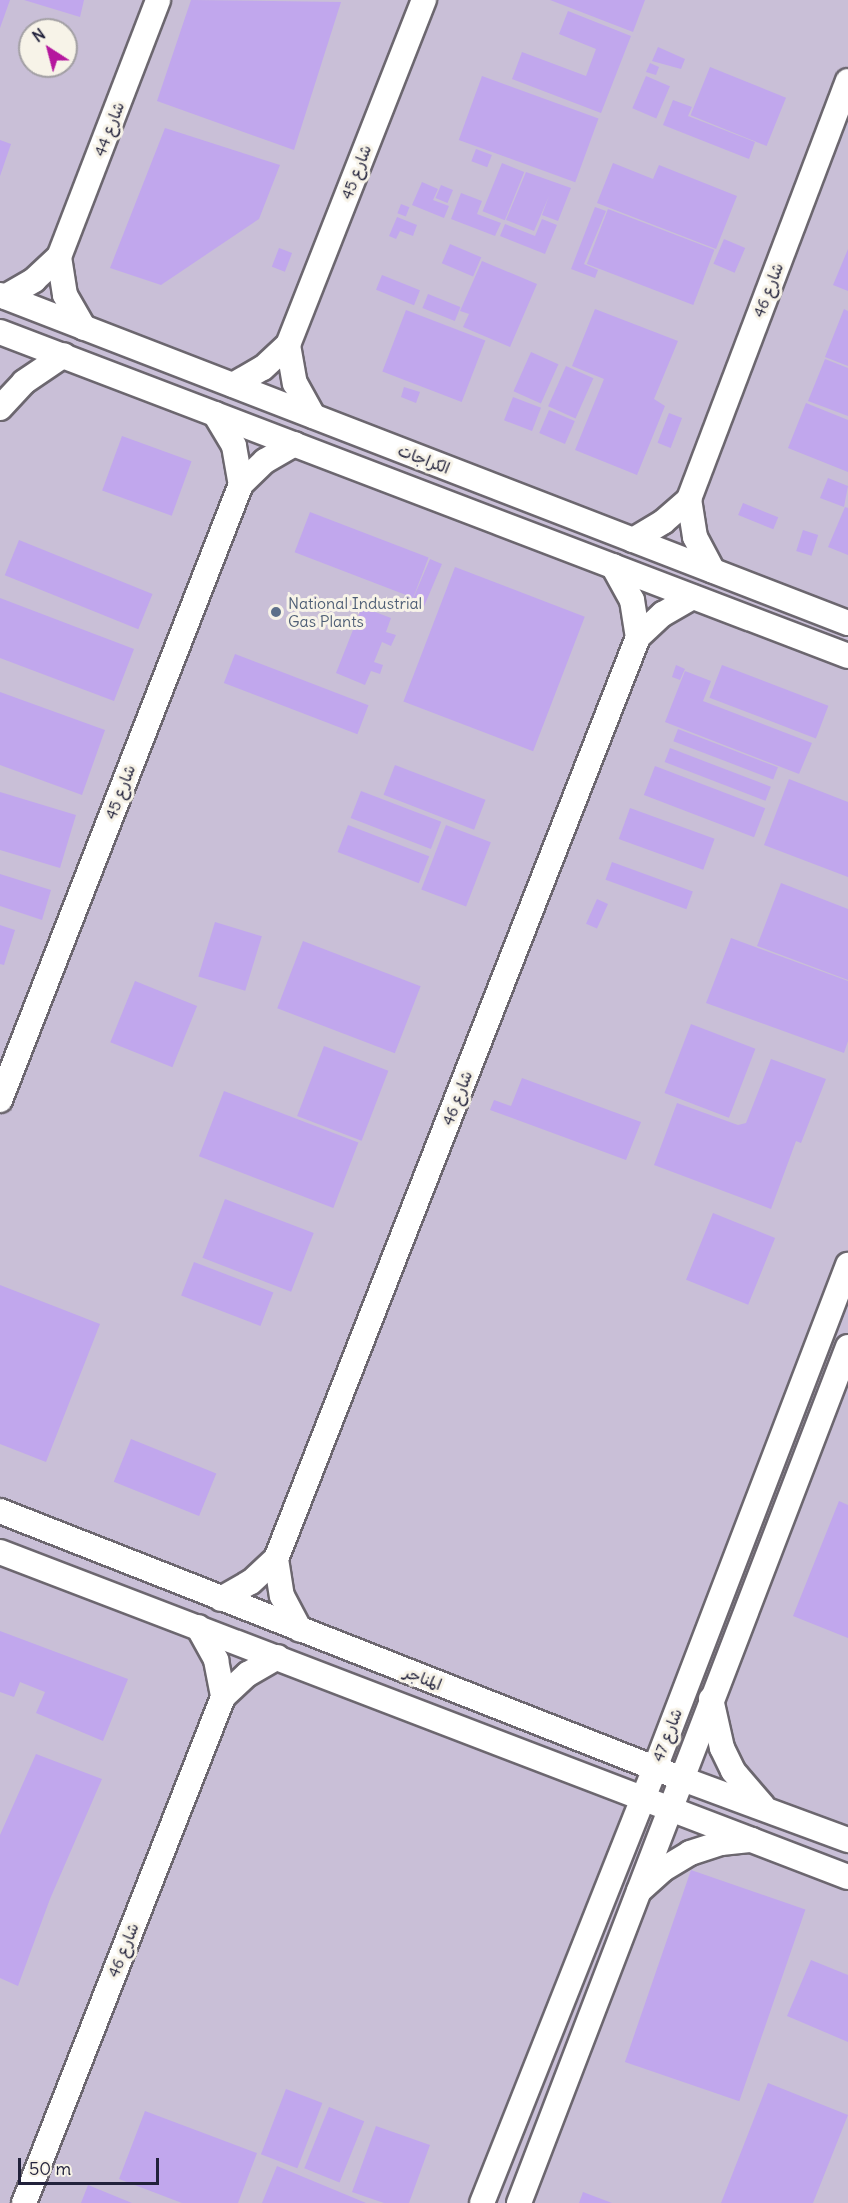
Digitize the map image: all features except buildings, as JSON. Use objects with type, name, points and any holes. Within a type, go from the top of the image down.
[{"type":"street","name":"شارع 44","points":[[2,296],[34,280],[59,257],[158,0]]},
{"type":"street","name":"شارع 45","points":[[233,385],[263,368],[288,345],[424,0]]},
{"type":"street","name":"شارع 46","points":[[633,540],[663,522],[689,499],[848,81]]},
{"type":"street","points":[[59,257],[65,295],[84,328]]},
{"type":"street","name":"الكراجات","points":[[2,296],[848,623]]},
{"type":"street","name":"الكراجات","points":[[0,332],[848,656]]},
{"type":"street","points":[[288,345],[294,383],[312,416]]},
{"type":"street","points":[[0,408],[24,382],[64,355]]},
{"type":"street","points":[[215,414],[234,446],[241,484]]},
{"type":"street","name":"شارع 45","points":[[0,1101],[241,484],[266,461],[295,444]]},
{"type":"street","name":"شارع 46","points":[[689,499],[695,537],[713,571]]},
{"type":"street","points":[[614,566],[632,600],[638,637]]},
{"type":"street","name":"شارع 46","points":[[221,1599],[250,1582],[276,1559],[638,637],[663,614],[693,597]]},
{"type":"street","name":"شارع 47","points":[[482,2203],[655,1768],[848,1265]]},
{"type":"street","name":"شارع 47","points":[[519,2203],[669,1806],[848,1347]]},
{"type":"street","name":"المناجر","points":[[0,1511],[680,1778],[848,1840]]},
{"type":"street","name":"المناجر","points":[[0,1552],[643,1796],[848,1877]]},
{"type":"street","points":[[276,1559],[282,1596],[300,1630]]},
{"type":"street","points":[[198,1627],[216,1660],[223,1697]]},
{"type":"street","name":"شارع 46","points":[[24,2203],[223,1697],[248,1674],[278,1657]]},
{"type":"street","points":[[711,1698],[714,1723],[733,1771],[766,1810]]},
{"type":"street","points":[[638,1892],[662,1870],[690,1853],[721,1843],[754,1839]]},
{"type":"shaded area","points":[[0,0],[848,0],[848,2203],[0,2203]]},
{"type":"place","name":"National Industrial Gas Plants","points":[[276,612]]}]
